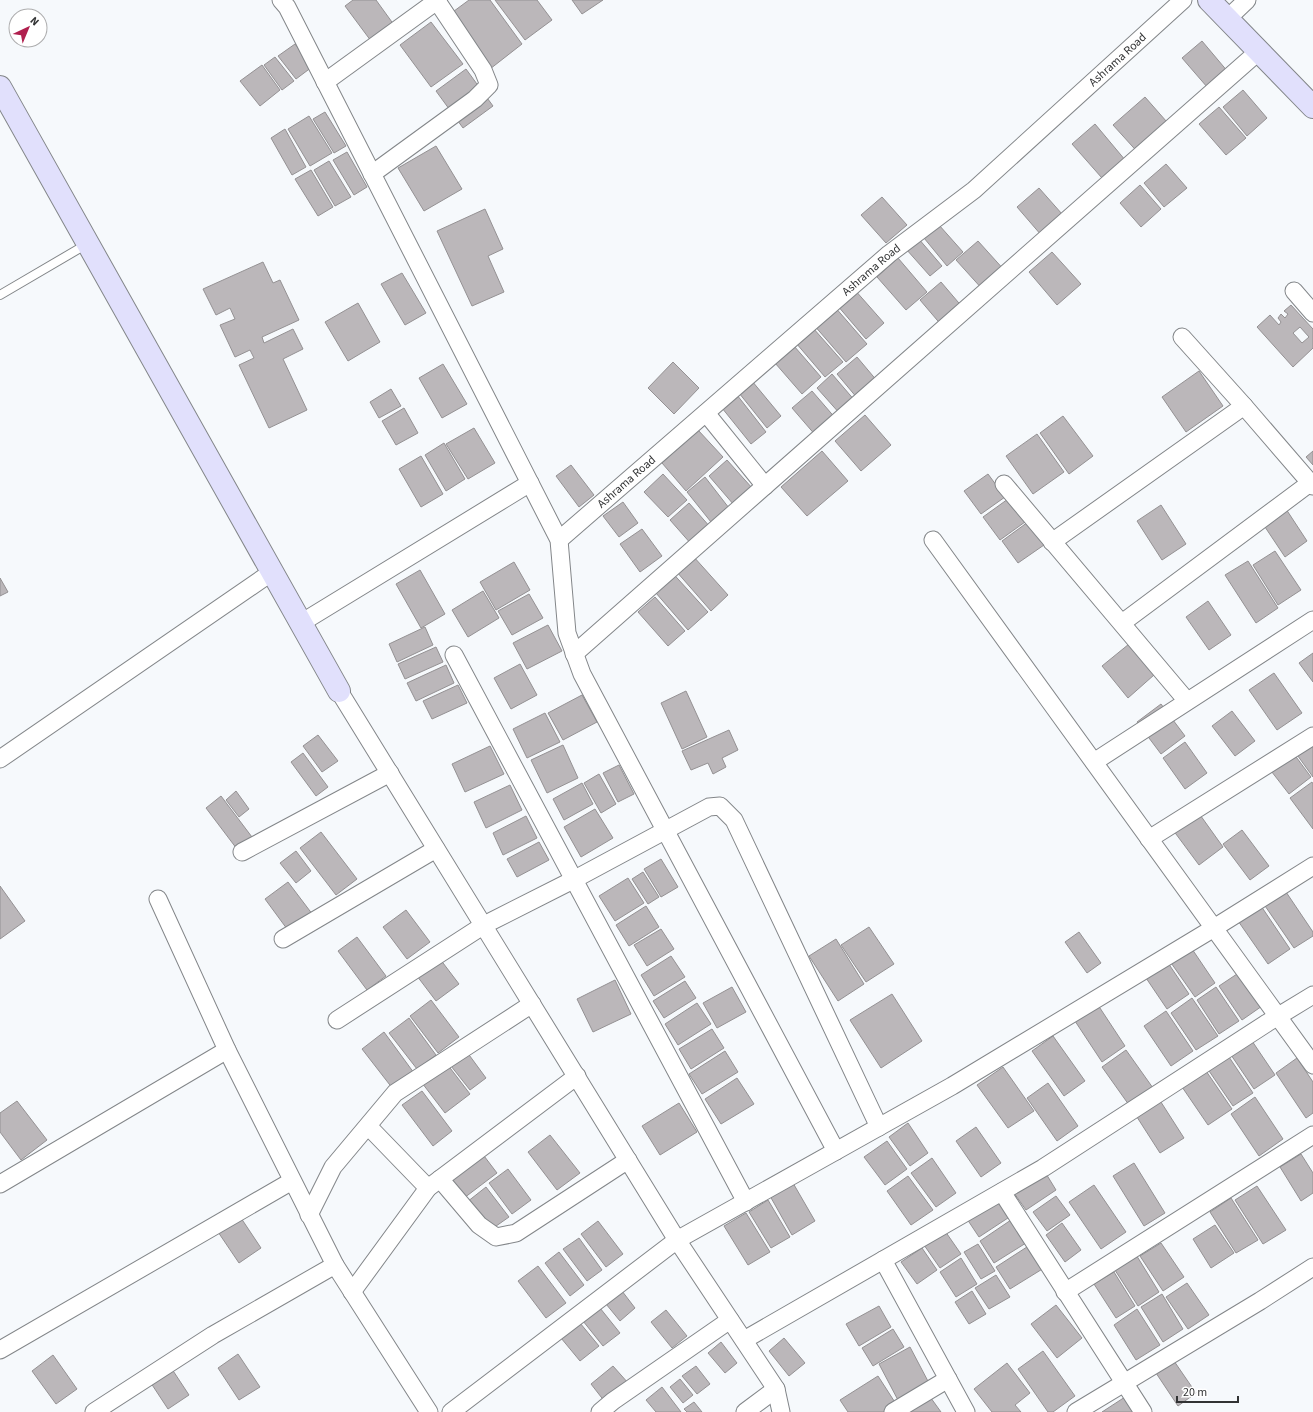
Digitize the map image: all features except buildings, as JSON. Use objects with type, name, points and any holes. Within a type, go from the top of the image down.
[{"type":"street","name":"Ashrama Road","points":[[559,540],[889,254],[974,190],[1183,0]]},
{"type":"street","points":[[1210,0],[1313,107]]},
{"type":"street","points":[[1227,19],[1247,0]]},
{"type":"street","points":[[325,82],[438,1],[484,70],[489,84],[474,99],[372,174]]},
{"type":"street","points":[[288,2],[325,82],[559,540],[567,633],[582,674],[836,1151]]},
{"type":"street","points":[[574,654],[1259,51]]},
{"type":"street","points":[[0,87],[339,691],[677,1240],[776,1389],[781,1412]]},
{"type":"street","points":[[1294,291],[1313,313]]},
{"type":"street","points":[[1122,623],[1312,484],[1182,337]]},
{"type":"street","points":[[1052,542],[1244,406]]},
{"type":"street","points":[[706,413],[765,486]]},
{"type":"street","points":[[301,623],[530,483]]},
{"type":"street","points":[[1004,484],[1187,701]]},
{"type":"street","points":[[933,540],[1313,1065]]},
{"type":"street","points":[[0,759],[272,572]]},
{"type":"street","points":[[1094,762],[1313,620]]},
{"type":"street","points":[[454,654],[746,1202]]},
{"type":"street","points":[[1149,839],[1313,736]]},
{"type":"street","points":[[242,852],[390,773]]},
{"type":"street","points":[[337,1020],[484,925],[709,808],[720,806],[734,820],[879,1127]]},
{"type":"street","points":[[283,939],[436,849]]},
{"type":"street","points":[[451,1412],[677,1240],[952,1086],[1214,928],[1313,866]]},
{"type":"street","points":[[158,899],[227,1050],[335,1265],[429,1412]]},
{"type":"street","points":[[744,1340],[1043,1168],[1313,995]]},
{"type":"street","points":[[309,1215],[333,1167],[396,1092],[532,1004]]},
{"type":"street","points":[[0,1184],[227,1050]]},
{"type":"street","points":[[352,1292],[434,1183],[577,1076]]},
{"type":"street","points":[[368,1126],[434,1183],[479,1225],[496,1237],[516,1233],[628,1160]]},
{"type":"street","points":[[1065,1292],[1313,1135]]},
{"type":"street","points":[[2,1344],[292,1181]]},
{"type":"street","points":[[1002,1192],[1065,1292],[1144,1412]]},
{"type":"street","points":[[884,1260],[966,1412]]},
{"type":"street","points":[[94,1412],[213,1335],[335,1265]]},
{"type":"street","points":[[1076,1412],[1260,1301],[1313,1267]]},
{"type":"street","points":[[600,1412],[730,1320]]},
{"type":"street","points":[[893,1412],[948,1379]]},
{"type":"street","points":[[745,1412],[776,1389]]},
{"type":"lane","points":[[0,295],[87,244]]}]
